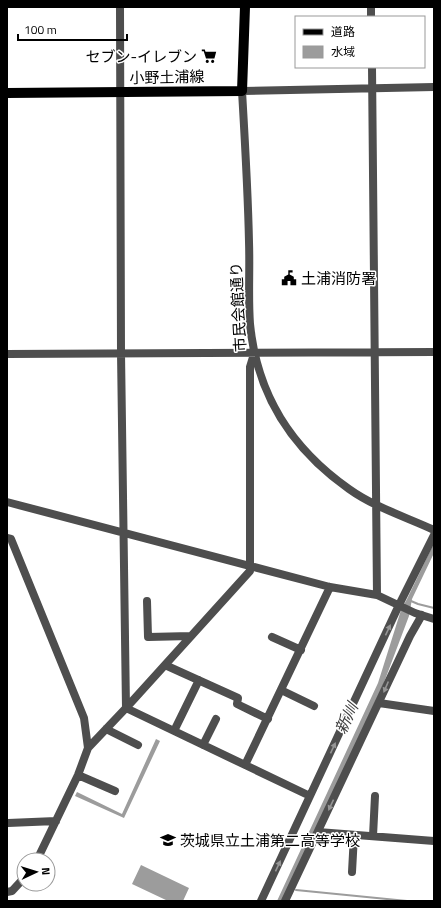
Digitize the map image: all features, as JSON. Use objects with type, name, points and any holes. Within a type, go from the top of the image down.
[{"type":"main road","points":[[242,91],[245,7]]},
{"type":"main road","name":"小野土浦線","points":[[7,93],[242,91]]},
{"type":"street","points":[[120,7],[121,354],[126,708]]},
{"type":"street","points":[[372,68],[377,595]]},
{"type":"street","points":[[242,91],[434,87]]},
{"type":"street","name":"市民会館通り","points":[[242,91],[249,241],[250,324],[258,370],[269,397],[292,436],[328,474],[375,504],[434,530]]},
{"type":"street","points":[[7,354],[434,352]]},
{"type":"street","points":[[41,852],[78,775],[88,748],[166,665],[250,571],[250,367],[254,353]]},
{"type":"street","points":[[7,502],[330,588],[377,595],[419,614],[434,619]]},
{"type":"street","points":[[261,901],[434,535]]},
{"type":"street","points":[[7,538],[11,539],[84,718],[88,748]]},
{"type":"street","points":[[246,765],[330,588]]},
{"type":"street","points":[[147,601],[148,637],[191,636]]},
{"type":"street","points":[[285,901],[379,703],[419,614]]},
{"type":"street","points":[[272,637],[300,650]]},
{"type":"street","points":[[166,665],[238,698],[237,704],[268,719]]},
{"type":"street","points":[[174,731],[199,680]]},
{"type":"street","points":[[281,690],[314,706]]},
{"type":"street","points":[[379,703],[434,711]]},
{"type":"street","points":[[126,708],[310,796]]},
{"type":"street","points":[[203,745],[216,719]]},
{"type":"street","points":[[106,729],[138,745]]},
{"type":"street","points":[[78,775],[115,791]]},
{"type":"street","points":[[373,836],[375,796]]},
{"type":"street","points":[[8,823],[56,821]]},
{"type":"street","points":[[318,832],[434,841]]},
{"type":"street","points":[[352,872],[354,835]]},
{"type":"street","points":[[7,892],[12,891],[16,887]]},
{"type":"water","name":"新川","points":[[434,543],[434,553],[412,599],[409,616],[383,685],[283,901],[277,901],[378,683],[401,610]]},
{"type":"water","points":[[156,739],[160,741],[124,818],[75,796],[77,792],[122,814]]},
{"type":"water","points":[[141,865],[189,888],[183,901],[168,901],[132,884]]},
{"type":"waterway","points":[[411,601],[434,608]]},
{"type":"waterway","points":[[296,890],[407,901]]},
{"type":"place","name":"セブン-イレブン","points":[[209,56]]},
{"type":"place","name":"土浦消防署","points":[[289,278]]},
{"type":"place","name":"茨城県立土浦第二高等学校","points":[[168,840]]}]
